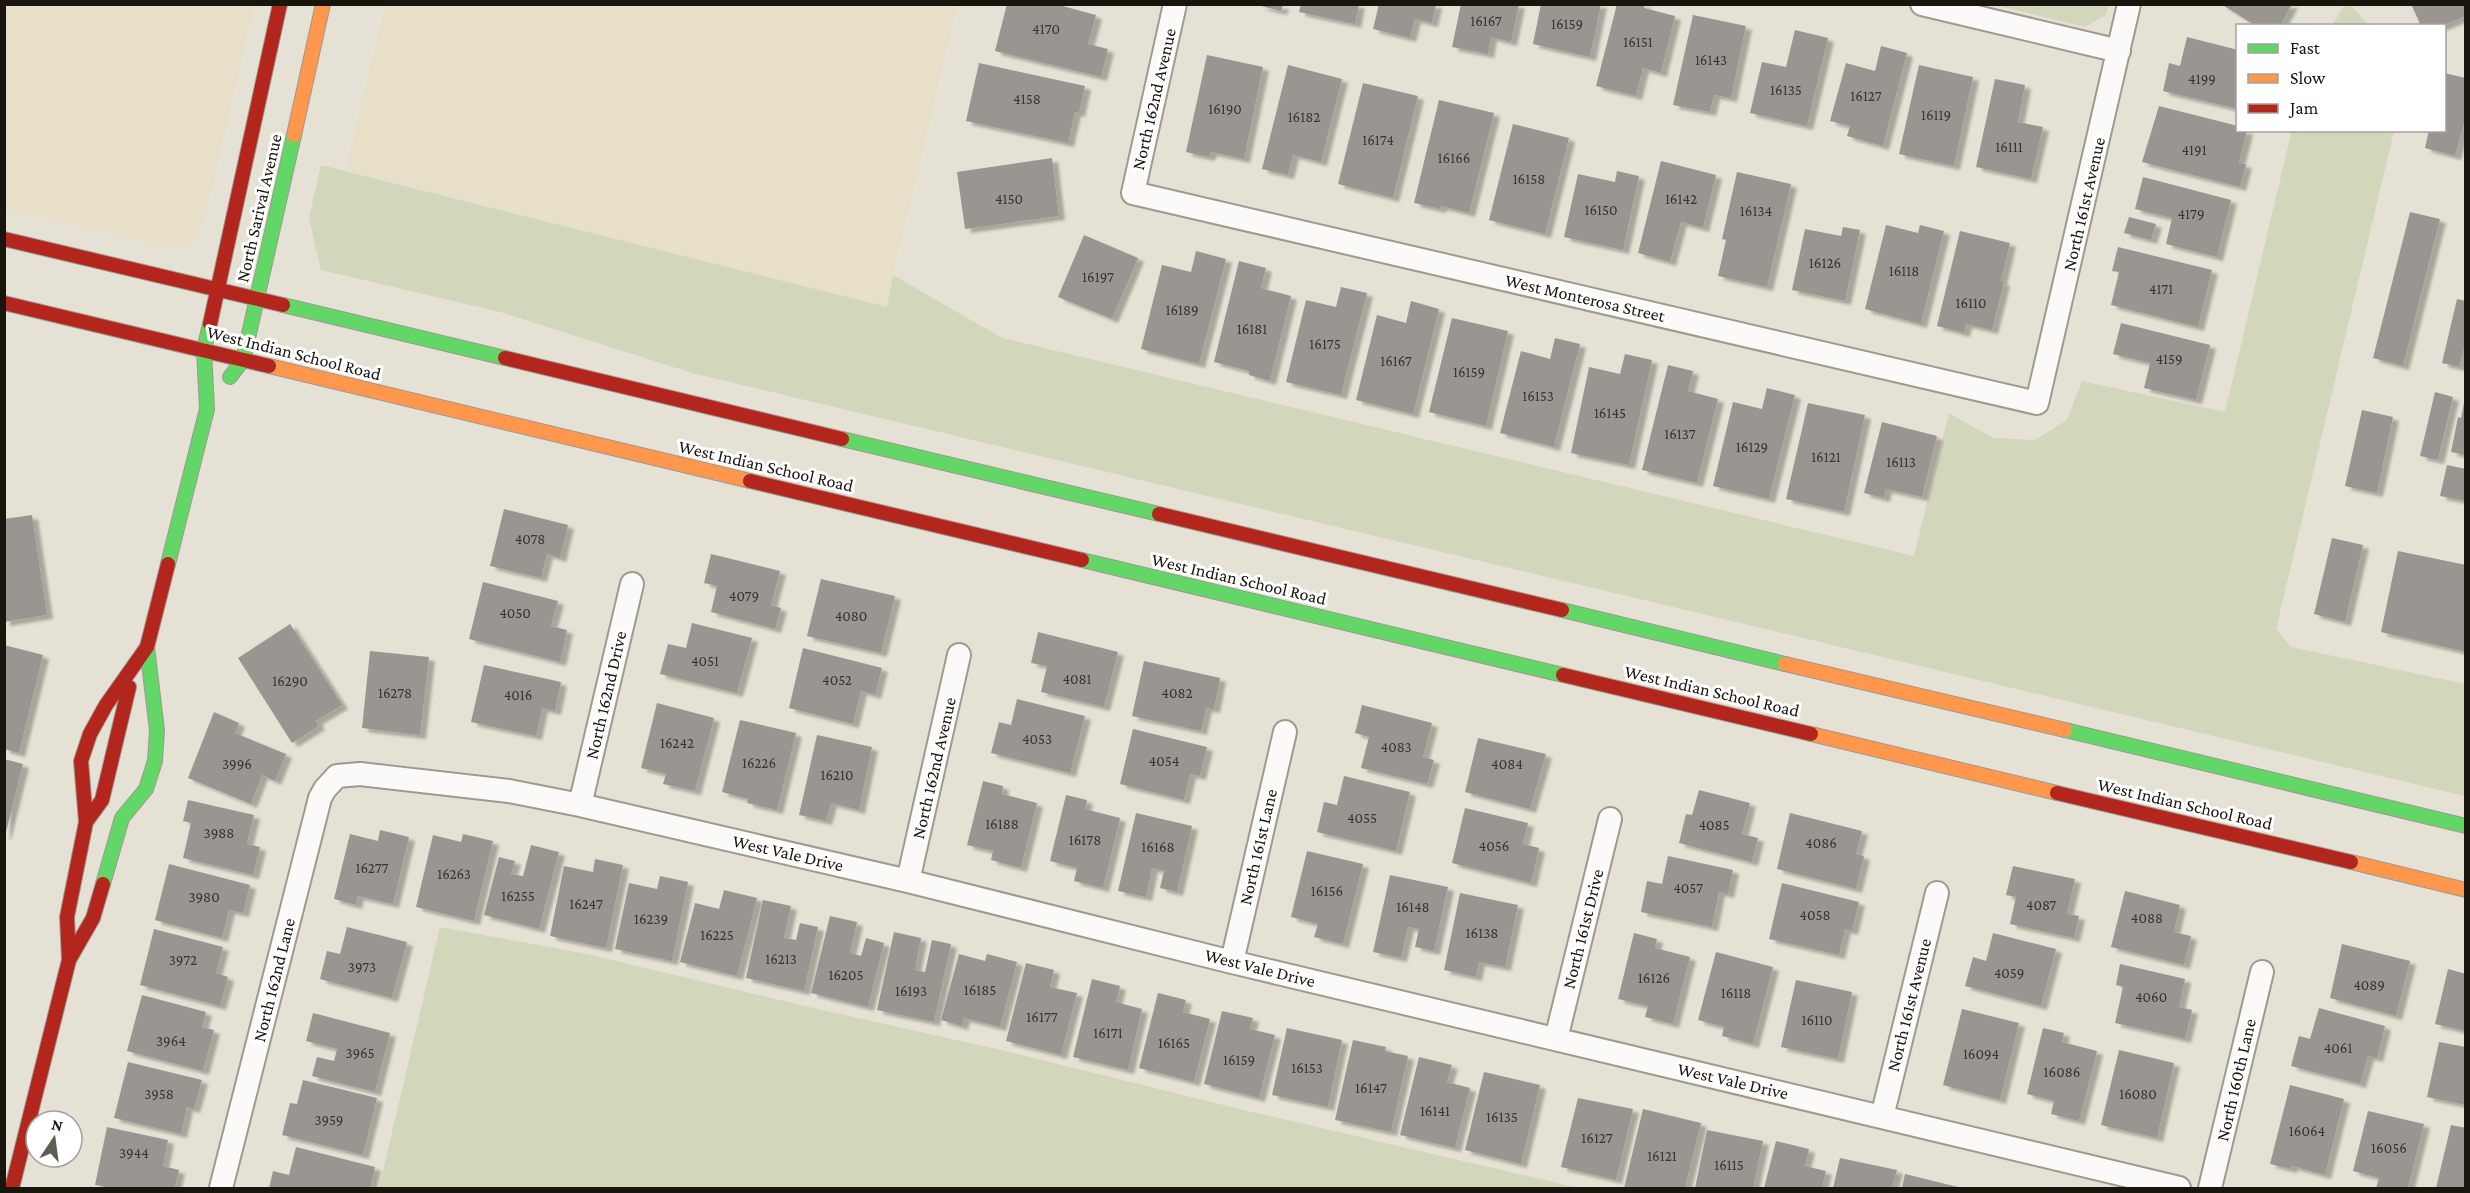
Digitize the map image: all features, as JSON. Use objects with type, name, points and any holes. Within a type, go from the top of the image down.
[{"type":"main road","name":"North Sarival Avenue","points":[[69,960],[67,916],[86,822],[81,761],[90,734],[106,705],[147,647],[207,409],[204,350],[280,4]]},
{"type":"main road","name":"North Sarival Avenue","points":[[207,409],[243,360],[323,4]]},
{"type":"main road","points":[[4,239],[2466,826]]},
{"type":"main road","name":"West Indian School Road","points":[[4,303],[2466,890]]},
{"type":"main road","name":"North Sarival Avenue","points":[[12,1188],[69,960],[93,918],[122,818],[146,789],[155,761],[157,730],[147,647]]},
{"type":"main road","name":"North Sarival Avenue","points":[[86,822],[102,800],[133,668]]},
{"type":"street","name":"North 162nd Avenue","points":[[1133,193],[1175,4]]},
{"type":"street","points":[[1922,4],[2119,51]]},
{"type":"street","name":"North 161st Avenue","points":[[2037,404],[2129,4]]},
{"type":"street","name":"West Monterosa Street","points":[[1133,193],[2037,404]]},
{"type":"street","name":"North 162nd Drive","points":[[580,805],[633,584]]},
{"type":"street","name":"North 162nd Avenue","points":[[908,881],[959,655]]},
{"type":"street","name":"North 161st Lane","points":[[1232,962],[1285,732]]},
{"type":"street","name":"West Vale Drive","points":[[337,776],[360,774],[468,786],[580,805],[908,881],[1232,962],[2179,1188]]},
{"type":"street","name":"North 162nd Lane","points":[[221,1188],[320,798],[337,776]]},
{"type":"street","name":"North 161st Drive","points":[[1556,1040],[1610,819]]},
{"type":"street","name":"North 161st Avenue","points":[[1882,1117],[1937,893]]},
{"type":"street","name":"North 160th Lane","points":[[2210,1188],[2262,972]]},
{"type":"shaded area","points":[[5,4],[254,5],[209,201],[198,234],[188,244],[174,250],[5,209]]},
{"type":"shaded area","points":[[385,5],[957,5],[887,307],[346,170]]},
{"type":"green space","points":[[1995,5],[2109,5],[2106,15],[2085,27]]},
{"type":"green space","points":[[2345,5],[2351,5],[2367,24],[2333,24]]},
{"type":"green space","points":[[2292,132],[2394,132],[2276,629],[2291,647],[2465,684],[2465,796],[692,373],[500,312],[321,270],[309,218],[321,165],[887,307],[893,275],[1002,338],[1914,556],[1949,413],[1993,438],[2035,440],[2067,420],[2082,381],[2225,412]]},
{"type":"green space","points":[[440,927],[587,954],[1579,1188],[379,1188]]},
{"type":"building","points":[[1007,4],[1055,4],[1096,15],[1088,44],[1108,49],[1101,77],[995,51]]},
{"type":"building","points":[[1301,4],[1359,4],[1355,24],[1299,12]]},
{"type":"building","points":[[1379,4],[1436,4],[1432,23],[1415,19],[1410,38],[1373,29]]},
{"type":"building","points":[[1461,4],[1519,4],[1511,42],[1491,37],[1488,54],[1452,47]]},
{"type":"building","points":[[1541,4],[1601,4],[1590,57],[1533,44]]},
{"type":"building","points":[[1617,4],[1645,4],[1644,8],[1675,16],[1661,73],[1643,68],[1636,96],[1596,86]]},
{"type":"building","points":[[2221,4],[2292,4],[2281,24],[2253,24]]},
{"type":"building","points":[[2411,4],[2466,4],[2466,16],[2446,24],[2420,24]]},
{"type":"building","points":[[1257,5],[1283,5],[1281,11]]},
{"type":"building","points":[[1693,15],[1746,26],[1731,98],[1714,95],[1710,112],[1673,105]]},
{"type":"building","points":[[1795,30],[1828,38],[1807,126],[1750,113],[1762,62],[1786,67]]},
{"type":"building","points":[[2187,37],[2236,49],[2236,109],[2163,91],[2169,63],[2180,66]]},
{"type":"building","points":[[1881,46],[1907,53],[1883,146],[1847,136],[1850,126],[1830,121],[1846,63],[1875,71]]},
{"type":"building","points":[[1207,55],[1263,67],[1244,159],[1211,152],[1209,157],[1186,152]]},
{"type":"building","points":[[979,63],[1085,86],[1079,113],[1075,112],[1068,143],[966,121]]},
{"type":"building","points":[[1288,65],[1342,79],[1321,162],[1293,155],[1288,175],[1262,169]]},
{"type":"building","points":[[1919,65],[1973,77],[1954,166],[1899,154]]},
{"type":"building","points":[[2446,73],[2466,78],[2466,116],[2455,156],[2425,148],[2429,132],[2446,132]]},
{"type":"building","points":[[1995,79],[2025,85],[2018,122],[2043,127],[2031,179],[1976,167]]},
{"type":"building","points":[[1363,83],[1418,96],[1393,198],[1338,184]]},
{"type":"building","points":[[1439,100],[1494,113],[1469,213],[1441,206],[1440,209],[1414,203]]},
{"type":"building","points":[[2159,106],[2236,125],[2236,132],[2247,132],[2239,163],[2246,164],[2240,187],[2142,162]]},
{"type":"building","points":[[1513,124],[1569,138],[1545,234],[1489,220]]},
{"type":"building","points":[[1052,158],[1059,216],[965,229],[957,172]]},
{"type":"building","points":[[1661,161],[1716,175],[1703,228],[1681,222],[1670,262],[1638,253]]},
{"type":"building","points":[[1617,171],[1639,176],[1623,250],[1564,237],[1578,174],[1615,182]]},
{"type":"building","points":[[1737,172],[1791,184],[1767,287],[1718,276],[1726,240],[1722,239]]},
{"type":"building","points":[[2143,177],[2231,200],[2217,257],[2166,244],[2172,218],[2135,209]]},
{"type":"building","points":[[2410,212],[2440,219],[2403,366],[2373,358]]},
{"type":"building","points":[[2129,217],[2156,224],[2151,240],[2124,233]]},
{"type":"building","points":[[1886,225],[1918,233],[1920,225],[1944,231],[1921,324],[1865,309]]},
{"type":"building","points":[[1843,227],[1860,230],[1845,301],[1792,290],[1805,229],[1841,236]]},
{"type":"building","points":[[1960,231],[2010,243],[2001,281],[2004,282],[1992,330],[1966,324],[1964,333],[1937,326]]},
{"type":"building","points":[[1084,235],[1138,258],[1112,319],[1058,297]]},
{"type":"building","points":[[2118,247],[2212,270],[2198,327],[2111,305],[2119,272],[2112,271]]},
{"type":"building","points":[[1196,251],[1226,259],[1199,364],[1141,349],[1162,265],[1191,272]]},
{"type":"building","points":[[1239,261],[1266,268],[1261,288],[1291,296],[1270,381],[1249,375],[1249,371],[1214,362]]},
{"type":"building","points":[[1341,287],[1367,293],[1341,395],[1286,382],[1306,300],[1336,307]]},
{"type":"building","points":[[2457,299],[2466,301],[2466,342],[2459,367],[2442,363]]},
{"type":"building","points":[[1411,301],[1439,309],[1413,414],[1356,400],[1377,315],[1406,323]]},
{"type":"building","points":[[1452,318],[1508,331],[1486,426],[1429,412]]},
{"type":"building","points":[[2121,323],[2210,345],[2196,400],[2144,388],[2150,363],[2113,354]]},
{"type":"building","points":[[1555,338],[1580,344],[1554,447],[1500,433],[1521,351],[1550,359]]},
{"type":"building","points":[[1625,354],[1652,360],[1629,465],[1571,453],[1589,367],[1620,374]]},
{"type":"building","points":[[1668,365],[1693,371],[1688,391],[1718,399],[1697,483],[1642,470]]},
{"type":"building","points":[[1767,388],[1795,395],[1769,499],[1713,486],[1733,402],[1762,409]]},
{"type":"building","points":[[2435,392],[2453,397],[2438,460],[2420,456]]},
{"type":"building","points":[[1808,403],[1865,415],[1844,512],[1786,499]]},
{"type":"building","points":[[2464,403],[2466,403],[2466,455],[2451,452],[2458,417],[2461,418]]},
{"type":"building","points":[[2362,410],[2393,417],[2377,493],[2345,486]]},
{"type":"building","points":[[1882,422],[1937,436],[1922,497],[1886,489],[1884,498],[1864,493]]},
{"type":"building","points":[[2447,465],[2466,469],[2466,501],[2440,496]]},
{"type":"building","points":[[504,509],[568,525],[560,558],[547,554],[541,578],[490,566]]},
{"type":"building","points":[[32,515],[47,615],[4,622],[4,519]]},
{"type":"building","points":[[2332,538],[2363,545],[2345,622],[2314,614]]},
{"type":"building","points":[[2398,551],[2466,565],[2466,652],[2381,632]]},
{"type":"building","points":[[711,554],[780,571],[771,605],[781,608],[775,629],[711,612],[717,586],[704,583]]},
{"type":"building","points":[[821,579],[895,596],[881,653],[807,636]]},
{"type":"building","points":[[483,582],[558,601],[551,626],[567,630],[560,662],[469,639]]},
{"type":"building","points":[[692,623],[752,638],[737,693],[660,674],[668,644],[686,648]]},
{"type":"building","points":[[290,624],[342,705],[316,721],[319,726],[292,743],[238,658]]},
{"type":"building","points":[[1038,632],[1118,652],[1104,707],[1041,692],[1047,666],[1031,663]]},
{"type":"building","points":[[4,645],[43,655],[19,753],[4,749]]},
{"type":"building","points":[[803,648],[882,668],[875,695],[861,691],[853,724],[789,708]]},
{"type":"building","points":[[370,651],[429,657],[420,735],[362,728]]},
{"type":"building","points":[[1144,661],[1220,678],[1214,709],[1206,708],[1201,731],[1132,716]]},
{"type":"building","points":[[484,665],[561,682],[555,711],[542,708],[536,736],[471,722]]},
{"type":"building","points":[[1017,699],[1085,716],[1070,773],[991,753],[999,722],[1011,725]]},
{"type":"building","points":[[657,703],[714,718],[695,791],[663,784],[666,774],[641,768]]},
{"type":"building","points":[[1362,705],[1432,723],[1423,757],[1434,760],[1427,784],[1361,768],[1369,737],[1355,733]]},
{"type":"building","points":[[214,712],[239,723],[235,733],[286,754],[275,781],[262,775],[251,804],[188,778]]},
{"type":"building","points":[[740,720],[796,733],[777,810],[747,803],[748,799],[722,792]]},
{"type":"building","points":[[1133,729],[1207,747],[1200,776],[1190,774],[1184,800],[1120,784]]},
{"type":"building","points":[[817,735],[872,747],[859,810],[831,803],[826,821],[799,815]]},
{"type":"building","points":[[1478,738],[1546,754],[1530,809],[1465,792]]},
{"type":"building","points":[[4,759],[23,764],[5,836],[4,835]]},
{"type":"building","points":[[1344,776],[1410,792],[1396,851],[1317,832],[1324,802],[1337,805]]},
{"type":"building","points":[[983,781],[1003,786],[1002,794],[1037,803],[1021,868],[991,860],[993,851],[967,845]]},
{"type":"building","points":[[1699,790],[1750,803],[1742,834],[1758,838],[1752,862],[1679,843],[1686,814],[1692,815]]},
{"type":"building","points":[[1066,795],[1087,800],[1085,809],[1120,818],[1103,888],[1074,881],[1077,868],[1050,861]]},
{"type":"building","points":[[188,800],[254,815],[247,844],[260,847],[253,875],[183,858],[191,823],[183,821]]},
{"type":"building","points":[[1465,808],[1528,823],[1523,844],[1539,848],[1531,883],[1452,863]]},
{"type":"building","points":[[1136,813],[1192,826],[1177,892],[1160,888],[1164,871],[1152,868],[1146,897],[1118,891]]},
{"type":"building","points":[[1790,813],[1862,831],[1856,854],[1864,856],[1856,889],[1777,869]]},
{"type":"building","points":[[380,830],[409,837],[393,904],[358,896],[356,905],[334,899],[350,834],[378,841]]},
{"type":"building","points":[[463,834],[493,841],[474,921],[416,907],[433,835],[461,842]]},
{"type":"building","points":[[531,845],[559,852],[539,929],[484,915],[499,857],[515,861],[511,874],[523,876]]},
{"type":"building","points":[[1307,851],[1363,864],[1343,944],[1314,937],[1318,924],[1291,917]]},
{"type":"building","points":[[1668,856],[1733,870],[1728,894],[1719,892],[1712,927],[1641,912],[1647,881],[1662,884]]},
{"type":"building","points":[[595,859],[623,865],[606,948],[550,936],[564,866],[593,872]]},
{"type":"building","points":[[169,864],[250,885],[243,913],[229,910],[222,938],[155,920]]},
{"type":"building","points":[[2013,866],[2075,879],[2067,914],[2079,916],[2074,938],[2010,924],[2016,897],[2006,895]]},
{"type":"building","points":[[1390,875],[1448,887],[1434,951],[1415,947],[1419,929],[1408,927],[1401,958],[1373,952]]},
{"type":"building","points":[[660,876],[688,882],[672,961],[615,949],[629,883],[657,889]]},
{"type":"building","points":[[1782,883],[1859,902],[1852,931],[1845,929],[1839,955],[1769,939]]},
{"type":"building","points":[[724,890],[757,898],[737,976],[680,962],[695,903],[719,909]]},
{"type":"building","points":[[2125,891],[2180,905],[2174,932],[2191,936],[2184,965],[2111,947]]},
{"type":"building","points":[[1460,893],[1518,905],[1505,967],[1479,962],[1476,977],[1444,970]]},
{"type":"building","points":[[763,900],[791,906],[784,938],[796,940],[800,923],[818,927],[804,991],[746,978]]},
{"type":"building","points":[[830,916],[857,922],[850,953],[861,956],[866,938],[884,943],[868,1007],[811,993]]},
{"type":"building","points":[[347,927],[407,942],[392,998],[320,979],[327,951],[340,954]]},
{"type":"building","points":[[154,929],[223,947],[216,973],[228,977],[220,1006],[140,985]]},
{"type":"building","points":[[894,932],[921,938],[915,970],[925,972],[932,940],[951,944],[934,1022],[877,1010]]},
{"type":"building","points":[[1634,933],[1657,939],[1655,948],[1690,957],[1673,1024],[1645,1017],[1648,1006],[1618,999]]},
{"type":"building","points":[[1993,933],[2056,949],[2041,1006],[1965,986],[1973,957],[1986,961]]},
{"type":"building","points":[[2342,944],[2410,961],[2396,1016],[2330,998]]},
{"type":"building","points":[[1716,952],[1773,967],[1753,1044],[1722,1036],[1724,1027],[1698,1020]]},
{"type":"building","points":[[959,954],[985,961],[987,954],[1017,962],[1000,1027],[964,1018],[962,1026],[941,1020]]},
{"type":"building","points":[[1026,963],[1054,970],[1050,987],[1077,993],[1061,1055],[1006,1041]]},
{"type":"building","points":[[2120,964],[2185,979],[2179,1007],[2192,1010],[2185,1039],[2115,1023],[2123,987],[2116,985]]},
{"type":"building","points":[[2448,969],[2466,974],[2466,1031],[2435,1024]]},
{"type":"building","points":[[1092,979],[1120,986],[1116,1002],[1142,1009],[1128,1070],[1073,1057]]},
{"type":"building","points":[[1796,980],[1852,992],[1838,1059],[1781,1047]]},
{"type":"building","points":[[1158,993],[1186,1000],[1183,1012],[1210,1019],[1194,1082],[1139,1068]]},
{"type":"building","points":[[142,995],[206,1012],[202,1027],[214,1030],[203,1071],[127,1051]]},
{"type":"building","points":[[2319,1008],[2385,1026],[2377,1058],[2368,1056],[2360,1084],[2291,1066],[2299,1036],[2310,1039]]},
{"type":"building","points":[[1962,1009],[2019,1023],[2000,1100],[1943,1085]]},
{"type":"building","points":[[1222,1011],[1253,1018],[1250,1029],[1275,1035],[1259,1098],[1204,1084]]},
{"type":"building","points":[[313,1013],[390,1033],[375,1092],[312,1076],[317,1057],[334,1061],[337,1049],[306,1041]]},
{"type":"building","points":[[1287,1028],[1342,1040],[1328,1107],[1272,1095]]},
{"type":"building","points":[[2043,1028],[2064,1033],[2062,1042],[2097,1051],[2079,1121],[2051,1114],[2054,1101],[2027,1094]]},
{"type":"building","points":[[1353,1040],[1386,1047],[1385,1051],[1408,1056],[1391,1132],[1335,1120]]},
{"type":"building","points":[[2439,1042],[2466,1047],[2466,1105],[2427,1097]]},
{"type":"building","points":[[2119,1050],[2174,1063],[2157,1138],[2101,1125]]},
{"type":"building","points":[[1419,1057],[1452,1065],[1447,1082],[1470,1088],[1455,1148],[1400,1135]]},
{"type":"building","points":[[128,1062],[202,1080],[194,1109],[187,1107],[181,1134],[114,1118]]},
{"type":"building","points":[[1484,1072],[1540,1085],[1521,1164],[1465,1150]]},
{"type":"building","points":[[303,1080],[377,1098],[363,1155],[282,1135],[290,1103],[297,1104]]},
{"type":"building","points":[[2290,1085],[2344,1099],[2325,1175],[2292,1166],[2291,1169],[2270,1164]]},
{"type":"building","points":[[1578,1098],[1633,1109],[1616,1180],[1561,1167]]},
{"type":"building","points":[[1643,1109],[1701,1123],[1685,1188],[1624,1188]]},
{"type":"building","points":[[2368,1111],[2424,1124],[2408,1188],[2376,1188],[2379,1178],[2353,1171]]},
{"type":"building","points":[[2451,1125],[2466,1128],[2466,1188],[2436,1188]]},
{"type":"building","points":[[107,1127],[168,1140],[163,1166],[179,1170],[175,1188],[113,1188],[95,1185]]},
{"type":"building","points":[[1707,1130],[1763,1141],[1753,1188],[1695,1188]]},
{"type":"building","points":[[1776,1141],[1809,1149],[1805,1166],[1826,1171],[1822,1188],[1764,1188]]},
{"type":"building","points":[[296,1147],[375,1167],[370,1188],[269,1188],[273,1171],[289,1175]]},
{"type":"building","points":[[1840,1158],[1897,1170],[1892,1188],[1833,1188]]},
{"type":"building","points":[[1905,1174],[1962,1188],[1902,1188]]},
{"type":"traffic: fast","points":[[230,377],[243,360],[294,135]]},
{"type":"traffic: fast","points":[[283,305],[505,358]]},
{"type":"traffic: fast","points":[[168,564],[207,409],[204,350],[210,324]]},
{"type":"traffic: fast","points":[[842,439],[1159,514]]},
{"type":"traffic: fast","points":[[1082,560],[1563,675]]},
{"type":"traffic: fast","points":[[1562,610],[1785,664]]},
{"type":"traffic: fast","points":[[103,884],[122,818],[146,789],[155,761],[157,730],[147,647]]},
{"type":"traffic: fast","points":[[2065,730],[2466,826]]},
{"type":"traffic: slow","points":[[294,135],[323,4]]},
{"type":"traffic: slow","points":[[269,366],[750,481]]},
{"type":"traffic: slow","points":[[1785,664],[2065,730]]},
{"type":"traffic: slow","points":[[1811,734],[2057,793]]},
{"type":"traffic: slow","points":[[2351,862],[2466,890]]},
{"type":"traffic: jam","points":[[210,324],[280,4]]},
{"type":"traffic: jam","points":[[4,239],[283,305]]},
{"type":"traffic: jam","points":[[4,303],[269,366]]},
{"type":"traffic: jam","points":[[505,358],[842,439]]},
{"type":"traffic: jam","points":[[750,481],[1082,560]]},
{"type":"traffic: jam","points":[[1159,514],[1562,610]]},
{"type":"traffic: jam","points":[[69,960],[67,917],[86,822],[81,761],[90,734],[106,705],[147,647],[168,564]]},
{"type":"traffic: jam","points":[[1563,675],[1811,734]]},
{"type":"traffic: jam","points":[[86,822],[102,800],[129,687]]},
{"type":"traffic: jam","points":[[2057,793],[2351,862]]},
{"type":"traffic: jam","points":[[12,1188],[69,960],[93,918],[103,884]]}]
